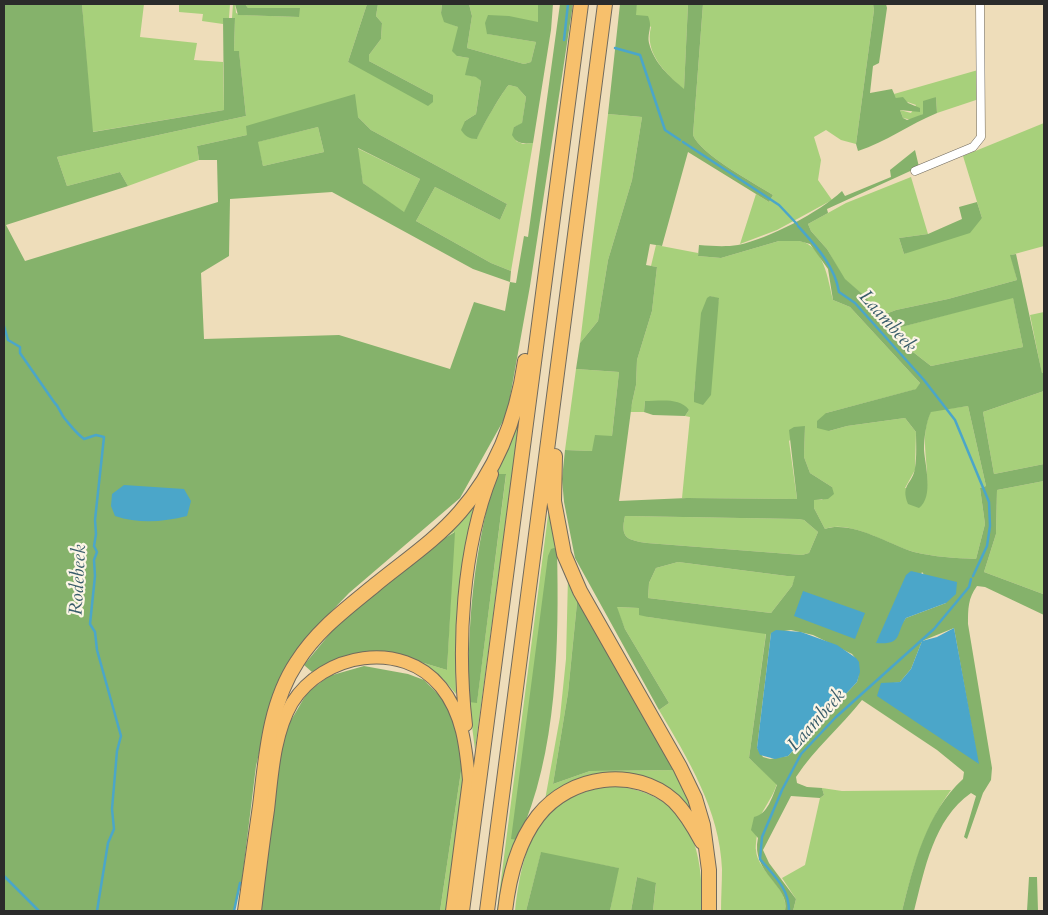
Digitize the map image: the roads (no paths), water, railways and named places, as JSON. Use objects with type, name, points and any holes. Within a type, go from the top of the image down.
[{"type":"highway","points":[[462,911],[581,4]]},
{"type":"highway","points":[[487,911],[605,4]]},
{"type":"highway","points":[[452,911],[471,759],[462,673],[465,602],[476,528],[486,490],[516,407],[524,367],[541,250],[553,218]]},
{"type":"highway","points":[[550,428],[555,451],[554,501],[564,554],[580,591],[680,767],[695,798],[703,825],[709,870],[709,911]]},
{"type":"highway","points":[[245,911],[272,720],[278,700],[296,663],[320,631],[432,538],[461,511],[482,482],[506,438]]},
{"type":"highway","points":[[255,911],[272,776],[283,726],[300,692],[322,672],[352,660],[372,657],[398,660],[426,674],[441,687],[457,715],[463,735],[469,780]]},
{"type":"highway","points":[[505,911],[515,860],[525,836],[538,816],[562,794],[588,782],[607,779],[625,780],[659,792],[673,801],[686,815],[706,849]]},
{"type":"street","points":[[915,171],[973,147],[981,137],[980,4]]},
{"type":"water","points":[[124,485],[184,489],[191,501],[187,516],[151,521],[124,519],[115,516],[111,506],[112,494]]},
{"type":"water","points":[[911,571],[957,582],[956,594],[946,603],[906,618],[897,638],[891,642],[876,643],[906,575]]},
{"type":"water","points":[[803,591],[865,613],[855,639],[794,616]]},
{"type":"water","points":[[954,628],[979,764],[877,696],[881,683],[900,682],[911,669],[922,641],[937,637]]},
{"type":"water","points":[[776,630],[801,632],[837,645],[856,658],[859,662],[860,672],[857,682],[788,756],[775,759],[760,755],[757,748],[771,633]]},
{"type":"waterway","name":"Laambeek","points":[[564,40],[568,4]]},
{"type":"waterway","name":"Laambeek","points":[[615,48],[640,55],[665,130],[680,140]]},
{"type":"waterway","name":"Laambeek","points":[[683,142],[779,205],[797,224]]},
{"type":"waterway","name":"Laambeek","points":[[798,226],[829,265],[837,282],[839,292],[855,303],[924,380],[955,420],[989,502],[990,526],[987,546],[973,576]]},
{"type":"waterway","name":"Rodebeek","points":[[4,326],[8,340],[20,347],[20,353],[58,406],[63,417],[84,439],[96,435],[104,437],[95,520],[96,534],[94,546],[97,552],[94,560],[95,576],[90,624],[95,632],[97,650],[121,736],[117,751],[112,809],[114,829],[108,843],[97,911]]},
{"type":"waterway","name":"Laambeek","points":[[789,911],[784,889],[760,859],[762,837],[782,790],[801,754],[836,717],[934,629],[969,587],[971,579]]},
{"type":"waterway","points":[[4,876],[39,911]]},
{"type":"waterway","points":[[234,911],[240,883]]}]
